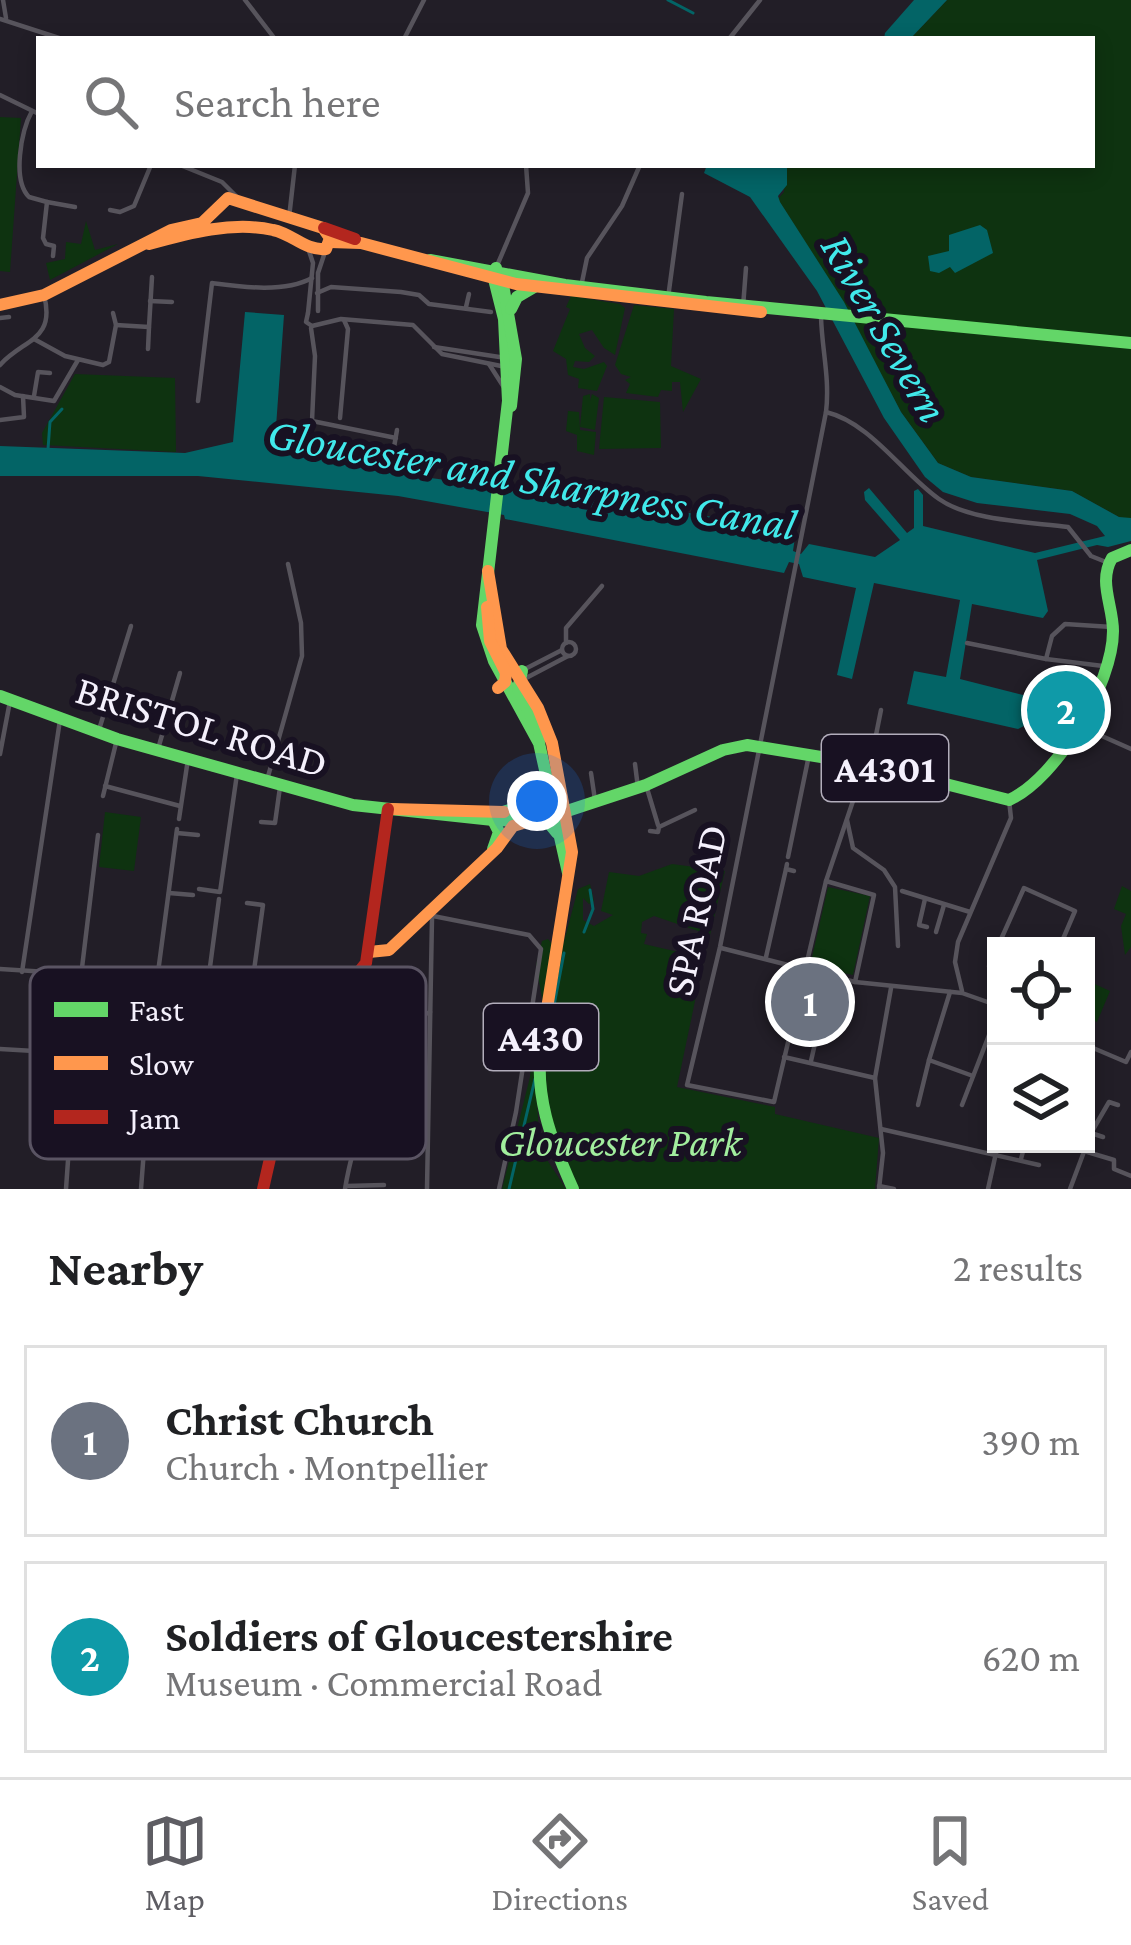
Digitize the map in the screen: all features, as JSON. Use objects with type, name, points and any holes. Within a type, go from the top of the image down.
[{"type":"main road","points":[[0,305],[44,295],[171,230],[202,223],[224,200],[241,201],[362,243],[497,276],[581,290]]},
{"type":"main road","points":[[213,214],[223,232]]},
{"type":"main road","points":[[149,244],[193,232],[271,228],[308,248],[362,243]]},
{"type":"main road","points":[[323,228],[328,246]]},
{"type":"main road","points":[[430,260],[454,262],[535,287],[1131,343]]},
{"type":"main road","points":[[497,276],[511,314],[507,419]]},
{"type":"main road","name":"A430","points":[[497,276],[512,363],[482,634],[549,733],[570,880]]},
{"type":"main road","points":[[511,314],[517,296],[535,287]]},
{"type":"main road","points":[[1108,563],[1131,550]]},
{"type":"main road","name":"A4301","points":[[558,809],[642,786],[723,750],[759,746],[870,765],[1009,800],[1032,792],[1060,761],[1103,666],[1113,628],[1108,563]]},
{"type":"main road","name":"A430","points":[[511,680],[532,726],[572,852],[538,1064],[546,1128],[572,1189]]},
{"type":"main road","name":"BRISTOL ROAD","points":[[5,699],[98,733],[273,785],[394,810],[498,814],[558,809]]},
{"type":"main road","points":[[491,852],[499,832],[498,814],[541,798],[546,773]]},
{"type":"main road","name":"BRISTOL ROAD","points":[[498,814],[532,820],[558,809]]},
{"type":"main road","points":[[364,967],[382,841],[394,810]]},
{"type":"main road","points":[[369,952],[389,950],[430,916],[513,826],[532,820],[548,822],[561,840]]},
{"type":"main road","points":[[263,1189],[269,1159]]},
{"type":"street","points":[[3,0],[3,18],[54,36]]},
{"type":"street","points":[[244,0],[273,36]]},
{"type":"street","points":[[406,36],[424,0]]},
{"type":"street","points":[[731,36],[760,0]]},
{"type":"street","points":[[0,95],[35,112],[26,127],[20,182],[29,197],[75,207]]},
{"type":"street","points":[[110,209],[120,212],[134,206],[150,168]]},
{"type":"street","points":[[187,168],[226,184],[241,201]]},
{"type":"street","points":[[289,218],[295,168]]},
{"type":"street","points":[[497,276],[528,194],[526,168]]},
{"type":"street","points":[[581,290],[587,258],[622,206],[639,168]]},
{"type":"street","points":[[224,200],[226,184]]},
{"type":"street","points":[[668,299],[682,194]]},
{"type":"street","points":[[47,202],[43,238],[54,245],[52,256]]},
{"type":"street","points":[[198,401],[212,284],[301,284],[315,278],[328,246]]},
{"type":"street","points":[[308,248],[315,278],[306,319],[316,356],[312,422],[396,434],[393,453]]},
{"type":"street","points":[[743,308],[746,268]]},
{"type":"street","points":[[148,349],[152,277]]},
{"type":"street","points":[[315,278],[331,286],[407,292],[429,304],[490,312]]},
{"type":"street","points":[[301,284],[314,292],[320,312],[313,337]]},
{"type":"street","points":[[314,292],[331,286]]},
{"type":"street","points":[[466,307],[469,294]]},
{"type":"street","points":[[0,365],[34,339],[48,317],[44,295]]},
{"type":"street","points":[[150,301],[172,302]]},
{"type":"street","points":[[308,313],[320,312],[348,329]]},
{"type":"street","points":[[34,339],[48,350],[78,360],[109,362],[116,326],[112,313]]},
{"type":"street","points":[[0,318],[9,317]]},
{"type":"street","name":"SPA ROAD","points":[[784,1057],[773,1102],[687,1085],[720,947],[826,412],[830,384],[822,317]]},
{"type":"street","points":[[310,325],[338,320],[416,327],[446,356],[512,363]]},
{"type":"street","points":[[338,320],[345,342]]},
{"type":"street","points":[[348,329],[364,322]]},
{"type":"street","points":[[116,326],[149,327]]},
{"type":"street","points":[[340,418],[348,329]]},
{"type":"street","points":[[434,347],[512,363]]},
{"type":"street","points":[[0,388],[53,401],[78,360]]},
{"type":"street","points":[[488,363],[507,395]]},
{"type":"street","points":[[34,396],[35,376],[50,373]]},
{"type":"street","points":[[0,420],[24,417],[23,396]]},
{"type":"street","points":[[826,412],[854,425],[943,502],[1036,526],[1068,527],[1088,550],[1108,563]]},
{"type":"street","points":[[261,822],[275,823],[273,785],[302,656],[301,623],[289,564]]},
{"type":"street","points":[[568,656],[566,628],[602,586]]},
{"type":"street","points":[[1046,659],[1052,636],[1065,624],[1113,628]]},
{"type":"street","points":[[98,733],[131,626]]},
{"type":"street","points":[[967,643],[1103,666]]},
{"type":"street","points":[[564,646],[575,647],[573,655],[511,680],[564,646]]},
{"type":"street","points":[[157,750],[180,674]]},
{"type":"street","points":[[0,754],[5,699]]},
{"type":"street","points":[[870,765],[880,710]]},
{"type":"street","points":[[22,972],[61,719]]},
{"type":"street","points":[[1077,725],[1131,749]]},
{"type":"street","points":[[103,796],[117,739]]},
{"type":"street","points":[[766,958],[808,754]]},
{"type":"street","points":[[178,819],[188,759]]},
{"type":"street","points":[[635,764],[659,827]]},
{"type":"street","points":[[591,773],[592,800]]},
{"type":"street","points":[[169,893],[220,892],[237,774]]},
{"type":"street","points":[[105,786],[180,806]]},
{"type":"street","points":[[962,993],[955,959],[1011,818],[1009,800]]},
{"type":"street","points":[[853,801],[802,969],[784,1057],[875,1078]]},
{"type":"street","points":[[650,831],[658,832],[659,827],[694,810]]},
{"type":"street","points":[[847,820],[853,848],[884,870],[899,889],[970,912]]},
{"type":"street","points":[[159,967],[177,831],[198,835]]},
{"type":"street","points":[[82,967],[98,835]]},
{"type":"street","points":[[787,863],[794,871]]},
{"type":"street","points":[[826,881],[874,895],[855,982]]},
{"type":"street","points":[[1002,937],[1024,888],[1076,911],[1064,937]]},
{"type":"street","points":[[898,946],[899,889]]},
{"type":"street","points":[[925,898],[918,919],[919,925],[927,927]]},
{"type":"street","points":[[210,967],[219,899]]},
{"type":"street","points":[[247,903],[263,905],[254,967]]},
{"type":"street","points":[[936,932],[944,905]]},
{"type":"street","points":[[427,1189],[430,916],[529,935],[541,949],[499,1189]]},
{"type":"street","points":[[720,947],[855,982],[962,993],[987,1001]]},
{"type":"street","points":[[0,969],[30,973]]},
{"type":"street","points":[[961,982],[980,998]]},
{"type":"street","points":[[891,988],[875,1078],[881,1129],[879,1188],[894,1189]]},
{"type":"street","points":[[918,1106],[950,992]]},
{"type":"street","points":[[426,1015],[430,1012]]},
{"type":"street","points":[[811,1064],[819,1026]]},
{"type":"street","points":[[962,1105],[987,1040]]},
{"type":"street","points":[[0,1048],[30,1049]]},
{"type":"street","points":[[1095,1049],[1126,1062],[1131,1052]]},
{"type":"street","points":[[929,1060],[973,1076]]},
{"type":"street","points":[[1095,1125],[1104,1106],[1109,1102],[1118,1105]]},
{"type":"street","points":[[881,1129],[987,1151]]},
{"type":"street","points":[[1095,1134],[1103,1137]]},
{"type":"street","points":[[988,1189],[996,1153],[1039,1165]]},
{"type":"street","points":[[1021,1159],[1023,1153]]},
{"type":"street","points":[[1070,1189],[1083,1153]]},
{"type":"street","points":[[1091,1153],[1114,1160],[1114,1169],[1131,1176]]},
{"type":"street","points":[[66,1189],[68,1159]]},
{"type":"street","points":[[141,1189],[143,1159]]},
{"type":"street","points":[[345,1187],[384,1185]]},
{"type":"green space","points":[[947,0],[1131,0],[1131,519],[1072,491],[971,477],[938,463],[901,412],[846,308],[778,199],[784,192],[787,168],[1095,168],[1095,36],[913,36]]},
{"type":"green space","points":[[0,117],[21,118],[10,272],[0,271]]},
{"type":"green space","points":[[86,221],[95,250],[118,244],[50,280],[46,263],[65,259],[66,242],[81,244]]},
{"type":"green space","points":[[571,296],[625,308],[615,355],[592,330],[579,334],[595,356],[589,362],[575,361],[573,367],[584,369],[604,362],[607,366],[597,391],[578,388],[579,379],[568,375],[566,359],[553,351]]},
{"type":"green space","points":[[634,305],[674,309],[671,366],[701,379],[683,412],[680,382],[672,382],[672,391],[661,390],[658,397],[626,393],[630,384],[625,380],[631,377],[615,365]]},
{"type":"green space","points":[[75,374],[175,378],[176,452],[43,445],[42,433]]},
{"type":"green space","points":[[590,394],[590,401],[592,394],[599,398],[595,430],[580,427],[583,396]]},
{"type":"green space","points":[[604,397],[660,402],[661,448],[599,449]]},
{"type":"green space","points":[[568,411],[579,412],[580,430],[596,432],[594,455],[577,451],[577,435],[566,431]]},
{"type":"green space","points":[[105,812],[141,817],[134,871],[99,867]]},
{"type":"green space","name":"Gloucester Park","points":[[672,864],[725,871],[710,935],[654,916],[642,922],[641,933],[647,934],[644,944],[704,958],[677,1087],[775,1107],[775,1114],[879,1138],[875,1189],[577,1189],[555,1144],[540,1080],[536,1089],[540,1149],[566,1189],[502,1189],[530,1077],[534,1021],[546,1019],[536,965],[542,941],[548,939],[553,945],[555,975],[578,889],[590,884],[594,901],[589,904],[583,898],[583,920],[594,926],[613,915],[601,911],[609,872],[639,876]]},
{"type":"green space","points":[[1122,886],[1131,891],[1131,947],[1125,955],[1121,926],[1126,914],[1114,909]]},
{"type":"green space","points":[[828,887],[870,896],[853,975],[810,966]]},
{"type":"green space","points":[[802,976],[824,981],[813,1042],[790,1035]]},
{"type":"green space","points":[[1095,984],[1110,991],[1095,1021]]},
{"type":"water","points":[[914,0],[947,0],[913,36],[885,33]]},
{"type":"water","points":[[706,168],[787,168],[780,202],[844,302],[901,412],[938,463],[971,477],[1072,491],[1119,517],[1131,518],[1131,541],[1037,560],[1048,611],[1043,618],[972,604],[960,679],[1035,698],[1024,726],[1018,729],[907,704],[914,671],[946,677],[960,600],[874,583],[852,679],[837,675],[856,588],[803,577],[799,564],[789,562],[784,573],[398,496],[198,476],[0,476],[0,446],[185,453],[233,442],[245,312],[284,315],[275,441],[280,446],[409,466],[423,477],[484,485],[488,490],[510,493],[523,484],[787,530],[795,537],[793,551],[801,554],[809,544],[875,557],[900,540],[865,500],[869,488],[907,533],[914,528],[914,491],[918,489],[923,495],[923,526],[1035,553],[1105,536],[1097,526],[1070,514],[977,503],[943,492],[925,477],[884,418],[817,291],[750,197],[704,173]]},
{"type":"water","points":[[980,225],[987,230],[993,253],[955,273],[950,267],[939,273],[930,271],[928,256],[949,251],[949,235]]},
{"type":"waterway","points":[[668,0],[693,13]]},
{"type":"waterway","points":[[48,449],[50,422],[62,409]]},
{"type":"waterway","points":[[584,932],[593,909],[590,890]]},
{"type":"waterway","points":[[548,1037],[564,953]]},
{"type":"waterway","points":[[509,1189],[535,1079]]},
{"type":"traffic: fast","points":[[430,260],[565,285],[706,302],[1131,343]]},
{"type":"traffic: fast","points":[[496,268],[508,401],[482,625],[494,661],[539,743],[568,873]]},
{"type":"traffic: fast","points":[[502,279],[516,359],[511,406]]},
{"type":"traffic: fast","points":[[511,309],[517,297],[534,287]]},
{"type":"traffic: fast","points":[[555,815],[747,745],[870,765],[1009,800],[1046,772],[1093,702],[1104,677],[1113,631],[1108,567],[1112,558],[1131,550]]},
{"type":"traffic: fast","points":[[522,671],[518,689],[541,737]]},
{"type":"traffic: fast","points":[[0,696],[117,739],[353,805],[493,820],[527,821],[555,815]]},
{"type":"traffic: fast","points":[[503,812],[538,801],[547,782]]},
{"type":"traffic: fast","points":[[502,813],[559,809]]},
{"type":"traffic: fast","points":[[493,820],[499,832],[493,849]]},
{"type":"traffic: fast","points":[[536,820],[548,822],[557,833]]},
{"type":"traffic: fast","points":[[542,1040],[540,1079],[546,1116],[573,1189]]},
{"type":"traffic: slow","points":[[0,305],[44,295],[171,230],[202,223],[228,198],[323,228],[330,238],[326,249],[319,249],[280,232],[242,227],[149,244]]},
{"type":"traffic: slow","points":[[330,242],[361,243],[516,284],[761,312]]},
{"type":"traffic: slow","points":[[488,571],[501,649],[538,708],[552,743],[572,852],[542,1040]]},
{"type":"traffic: slow","points":[[487,607],[490,641],[506,673],[498,688]]},
{"type":"traffic: slow","points":[[391,809],[504,812]]},
{"type":"traffic: slow","points":[[369,952],[389,950],[497,848],[513,826],[523,823]]},
{"type":"traffic: jam","points":[[324,228],[355,239]]},
{"type":"traffic: jam","points":[[363,967],[388,809]]},
{"type":"traffic: jam","points":[[263,1189],[270,1159]]},
{"type":"place","name":"Soldiers of Gloucestershire","points":[[1066,710]]},
{"type":"place","name":"Christ Church","points":[[810,1002]]},
{"type":"water label","name":"River Severn","points":[[885,328]]},
{"type":"water label","name":"Gloucester and Sharpness Canal","points":[[532,479]]}]
